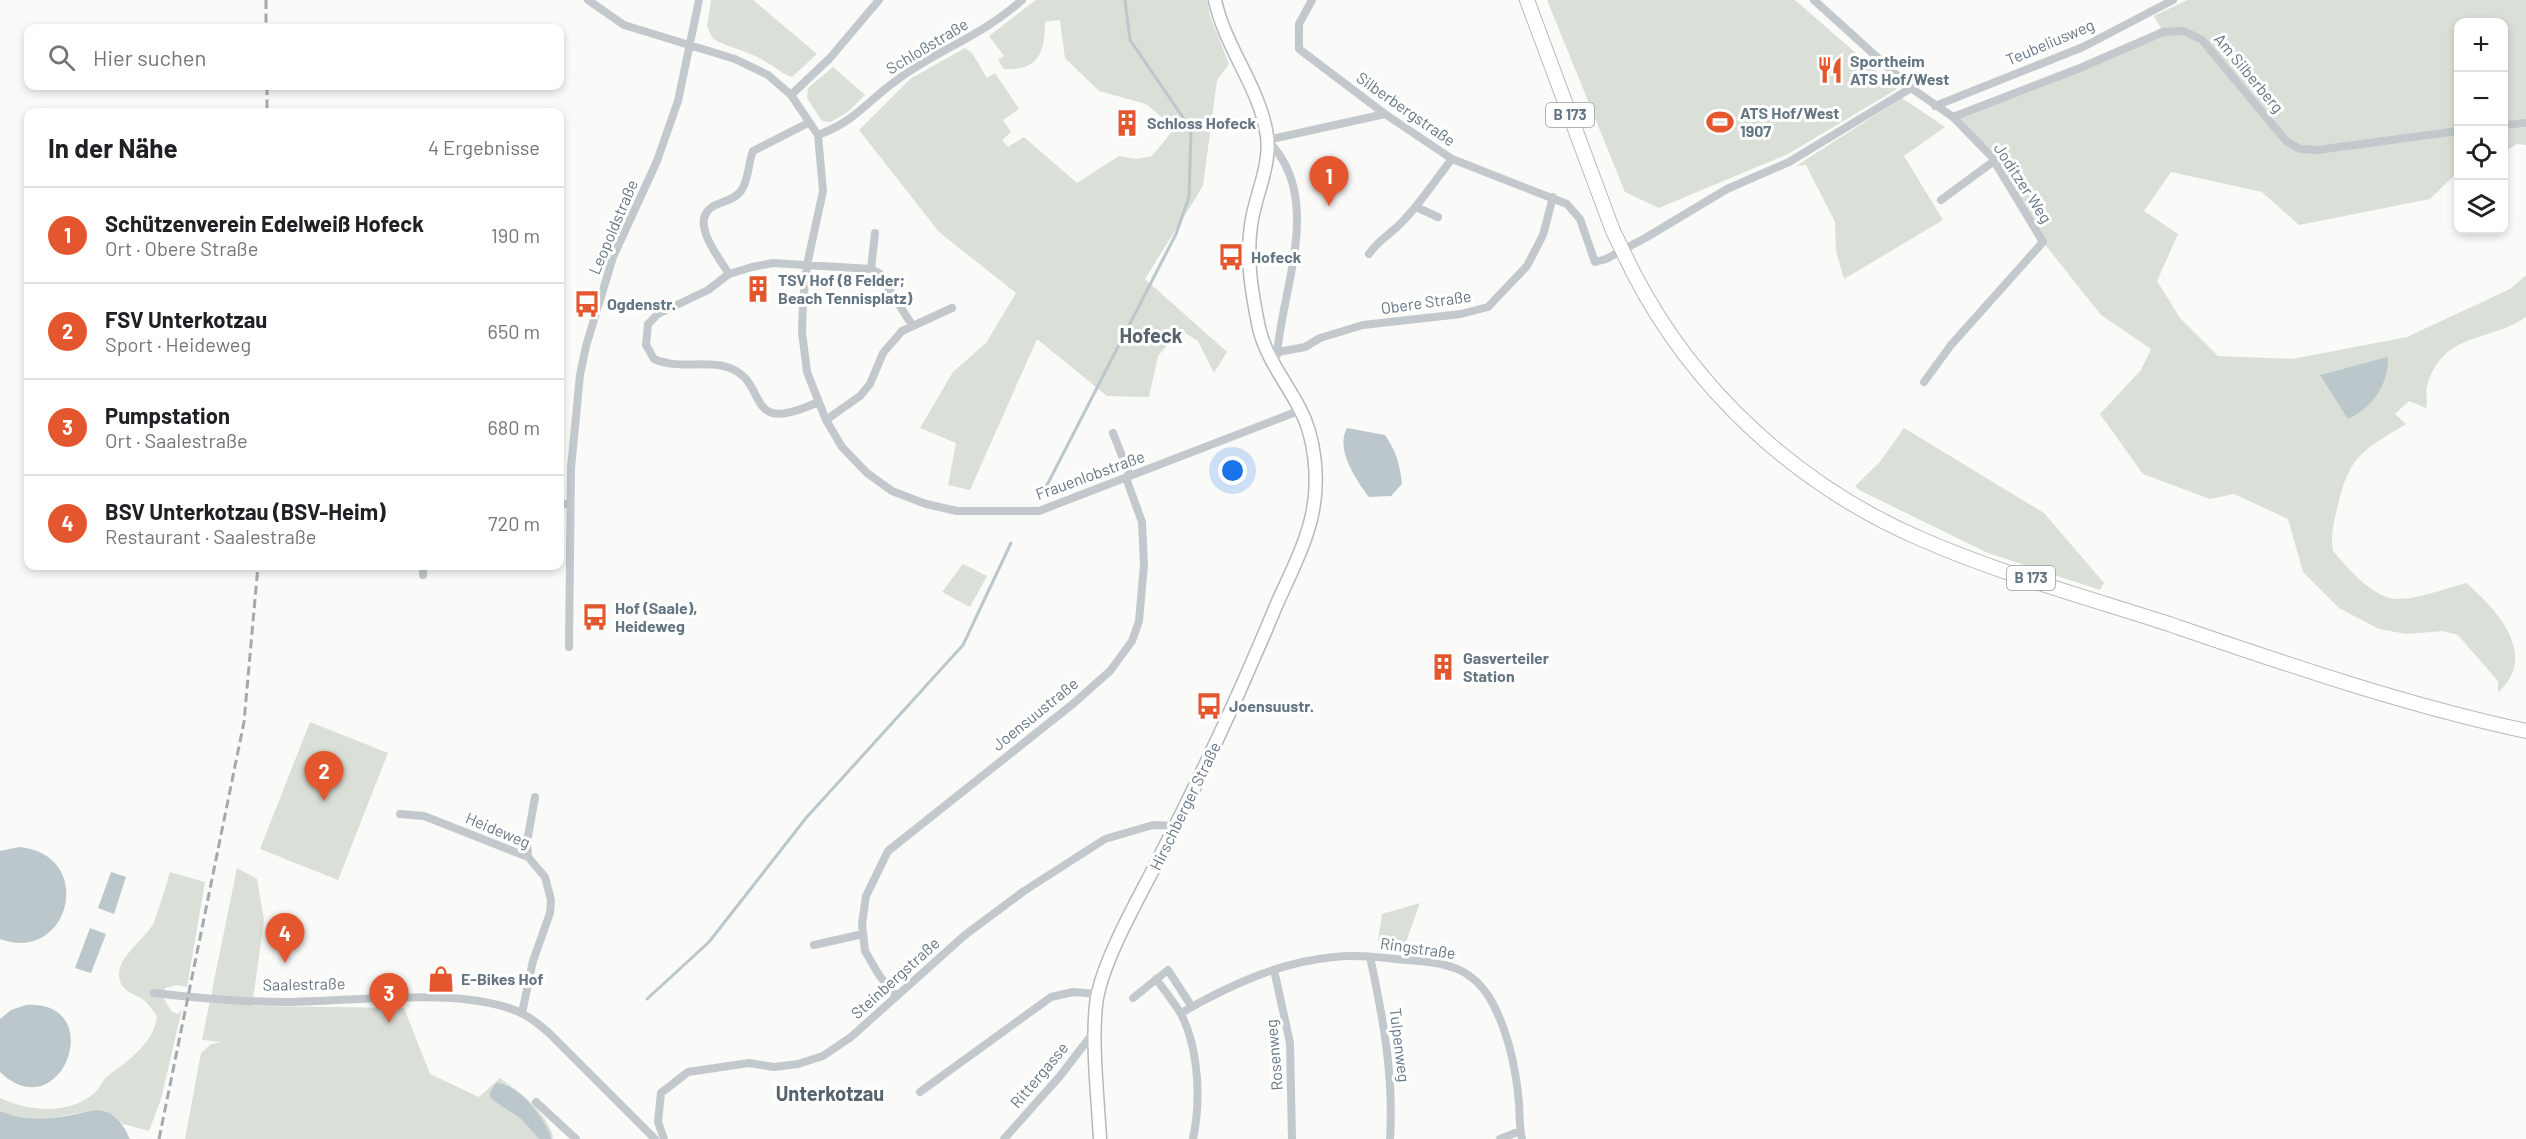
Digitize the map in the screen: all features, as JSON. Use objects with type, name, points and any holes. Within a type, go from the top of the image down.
[{"type":"main road","name":"Hirschberger Straße","points":[[1100,1139],[1094,1031],[1097,994],[1125,925],[1176,826],[1251,666],[1307,532],[1313,510],[1315,470],[1310,433],[1301,410],[1276,371],[1260,332],[1249,273],[1251,224],[1266,166],[1267,140],[1255,97],[1219,21],[1215,0]]},
{"type":"main road","name":"B 173","points":[[1527,0],[1612,231],[1632,272],[1675,342],[1731,408],[1799,469],[1874,517],[1946,550],[2321,675],[2451,715],[2526,731]]},
{"type":"street","points":[[588,0],[624,25],[735,58],[768,75],[791,94],[818,135]]},
{"type":"street","name":"Leopoldstraße","points":[[569,647],[569,504],[575,422],[586,346],[613,257],[657,161],[676,108],[692,45],[699,0]]},
{"type":"street","points":[[791,94],[830,58],[879,0]]},
{"type":"street","name":"Schloßstraße","points":[[818,135],[847,123],[896,80],[989,26],[1022,0]]},
{"type":"street","name":"Silberbergstraße","points":[[1312,0],[1299,24],[1299,49],[1385,114],[1452,159],[1490,176],[1553,197],[1575,212],[1595,262],[1647,237],[1703,202],[1789,162],[1911,88]]},
{"type":"street","name":"Joditzer Weg","points":[[1814,0],[1911,88],[1953,117],[1994,161],[2043,242],[1951,345],[1924,382]]},
{"type":"street","name":"Teubeliusweg","points":[[1935,106],[2083,47],[2173,0]]},
{"type":"street","name":"Am Silberberg","points":[[1953,117],[2080,68],[2163,32],[2184,31],[2202,40],[2286,141],[2300,148],[2317,150],[2454,132]]},
{"type":"street","points":[[1267,140],[1385,114]]},
{"type":"street","points":[[729,274],[706,234],[704,219],[707,212],[739,194],[743,188],[753,151],[808,123]]},
{"type":"street","points":[[2508,125],[2526,123]]},
{"type":"street","name":"Frauenlobstraße","points":[[818,135],[823,191],[807,266],[802,332],[807,372],[826,420],[842,447],[867,473],[892,491],[926,504],[957,511],[1039,511],[1301,410]]},
{"type":"street","points":[[1267,140],[1279,151],[1286,166],[1296,209],[1291,282],[1279,331],[1276,371]]},
{"type":"street","points":[[1369,254],[1376,242],[1390,233],[1416,207],[1452,159]]},
{"type":"street","points":[[1941,200],[1994,161]]},
{"type":"street","name":"Obere Straße","points":[[1278,352],[1305,347],[1320,338],[1363,326],[1461,314],[1488,307],[1527,266],[1543,235],[1553,197]]},
{"type":"street","points":[[1416,207],[1438,217]]},
{"type":"street","points":[[871,269],[875,233]]},
{"type":"street","points":[[818,402],[798,412],[773,414],[761,407],[744,377],[734,370],[724,366],[664,363],[649,353],[645,334],[648,324],[658,314],[708,290],[729,274],[773,263],[871,269],[879,273],[912,325]]},
{"type":"street","points":[[826,420],[860,396],[870,384],[892,340],[912,325],[952,308]]},
{"type":"street","name":"Joensuustraße","points":[[897,996],[879,975],[865,951],[863,934],[866,896],[888,851],[1074,703],[1110,671],[1132,641],[1141,611],[1144,565],[1142,522],[1113,434]]},
{"type":"street","points":[[564,504],[569,504]]},
{"type":"street","points":[[528,857],[527,842],[535,797]]},
{"type":"street","name":"Heideweg","points":[[400,814],[424,816],[528,857],[544,877],[551,900],[547,927],[528,977],[522,1013]]},
{"type":"street","name":"Steinbergstraße","points":[[664,1139],[658,1122],[661,1093],[688,1072],[749,1063],[774,1067],[798,1064],[823,1056],[851,1037],[965,936],[1024,891],[1105,840],[1153,825],[1176,826]]},
{"type":"street","points":[[814,945],[863,934]]},
{"type":"street","name":"Ringstraße","points":[[1181,1013],[1274,970],[1335,956],[1370,957],[1447,965],[1475,979],[1491,1001],[1503,1027],[1514,1065],[1521,1135]]},
{"type":"street","name":"Tulpenweg","points":[[1370,957],[1389,1059],[1392,1106],[1390,1139]]},
{"type":"street","points":[[1133,998],[1168,970],[1192,1007]]},
{"type":"street","name":"Rosenweg","points":[[1274,970],[1290,1044],[1292,1139]]},
{"type":"street","points":[[1156,979],[1181,1013],[1194,1058],[1197,1120],[1193,1139]]},
{"type":"street","points":[[920,1092],[1051,997],[1073,992],[1097,994]]},
{"type":"street","name":"Saalestraße","points":[[154,993],[283,1002],[359,998],[464,1000],[522,1013],[549,1033],[655,1139]]},
{"type":"street","name":"Rittergasse","points":[[1004,1139],[1060,1076],[1094,1031]]},
{"type":"street","points":[[536,1102],[576,1139]]},
{"type":"street","points":[[1500,1139],[1521,1135]]},
{"type":"shaded area","points":[[711,0],[753,0],[817,54],[792,77],[757,57],[713,39],[707,26]]},
{"type":"shaded area","points":[[1036,0],[1207,0],[1210,16],[1229,64],[1217,80],[1203,186],[1145,279],[1227,352],[1214,373],[1198,341],[1180,330],[1158,356],[1149,397],[1107,396],[1037,339],[970,490],[948,485],[956,443],[920,428],[953,372],[986,343],[1016,293],[939,232],[859,130],[910,79],[965,48],[972,53],[987,78],[995,73],[1019,109],[1003,120],[1011,132],[1002,140],[1008,147],[1024,137],[1077,183],[1119,156],[1136,159],[1152,156],[1175,128],[1146,104],[1099,91],[1065,58],[1060,20],[1045,22],[1041,51],[1032,63],[1016,69],[1004,69],[998,60],[1004,56],[989,36]]},
{"type":"shaded area","name":"ATS Hof/West 1907","points":[[1547,0],[1795,0],[1897,89],[1788,154],[1659,208],[1625,192]]},
{"type":"shaded area","points":[[2187,0],[2526,0],[2526,123],[2508,125],[2508,18],[2454,18],[2454,176],[2430,199],[2299,225],[2262,192],[2171,172],[2144,211],[2178,234],[2157,281],[2180,318],[2218,356],[2292,359],[2407,337],[2510,289],[2526,275],[2526,317],[2455,347],[2444,356],[2434,368],[2427,386],[2426,408],[2409,401],[2395,414],[2406,424],[2379,440],[2354,464],[2343,488],[2332,534],[2333,551],[2359,579],[2382,595],[2398,599],[2407,598],[2466,583],[2475,591],[2503,623],[2514,648],[2515,661],[2512,674],[2498,693],[2498,681],[2458,635],[2443,631],[2407,634],[2379,629],[2339,608],[2303,572],[2288,519],[2234,494],[2210,499],[2143,474],[2100,414],[2141,370],[2151,349],[2101,315],[2043,242],[1994,161],[1953,117],[2163,32],[2154,16]]},
{"type":"shaded area","points":[[833,67],[865,95],[849,111],[831,122],[822,121],[807,98],[808,88]]},
{"type":"shaded area","points":[[1902,98],[1945,127],[1904,156],[1943,220],[1844,279],[1836,251],[1835,222],[1806,165],[1796,166]]},
{"type":"shaded area","points":[[2526,127],[2526,145],[2517,144],[2508,150],[2508,129]]},
{"type":"shaded area","points":[[2388,357],[2386,377],[2377,394],[2365,408],[2348,419],[2320,375]]},
{"type":"shaded area","points":[[1347,428],[1385,435],[1389,441],[1397,458],[1402,484],[1391,496],[1369,497],[1358,482],[1345,455],[1344,436]]},
{"type":"shaded area","points":[[1904,428],[2044,513],[2104,583],[2100,590],[1988,553],[1859,490],[1855,486],[1879,463]]},
{"type":"shaded area","points":[[963,564],[987,576],[970,607],[942,592]]},
{"type":"shaded area","points":[[310,722],[388,753],[338,880],[260,849]]},
{"type":"shaded area","points":[[19,847],[43,854],[59,868],[66,886],[65,905],[57,923],[43,937],[24,943],[0,939],[0,851]]},
{"type":"shaded area","points":[[237,868],[257,879],[264,920],[252,1006],[404,1008],[430,1074],[479,1097],[500,1078],[525,1097],[539,1112],[554,1139],[522,1097],[506,1085],[496,1083],[491,1099],[521,1119],[539,1139],[185,1139],[201,1053],[211,1044],[222,1042],[202,1040]]},
{"type":"shaded area","points":[[111,872],[126,877],[114,914],[98,908]]},
{"type":"shaded area","points":[[170,872],[205,882],[187,987],[177,985],[165,988],[164,999],[172,1012],[178,1014],[182,1009],[161,1099],[149,1131],[123,1124],[115,1116],[95,1110],[40,1120],[11,1116],[0,1111],[0,1098],[22,1106],[47,1109],[71,1106],[82,1101],[95,1093],[107,1076],[133,1057],[146,1042],[157,1016],[145,1001],[124,988],[119,973],[126,957],[154,922]]},
{"type":"shaded area","points":[[1420,903],[1405,945],[1378,941],[1382,914]]},
{"type":"shaded area","points":[[90,928],[106,934],[91,973],[75,968]]},
{"type":"shaded area","points":[[26,1005],[52,1009],[66,1022],[71,1040],[67,1059],[57,1075],[42,1086],[22,1086],[0,1072],[0,1019],[11,1010]]},
{"type":"shaded area","points":[[496,1083],[504,1084],[522,1095],[544,1122],[552,1139],[539,1139],[521,1119],[491,1099],[490,1093]]},
{"type":"shaded area","points":[[95,1110],[117,1118],[130,1139],[0,1139],[0,1111],[36,1119]]},
{"type":"waterway","points":[[1046,487],[1176,234],[1189,197],[1191,129],[1130,40],[1125,0]]},
{"type":"waterway","points":[[647,999],[709,942],[806,818],[963,645],[1011,543]]},
{"type":"railway","points":[[266,0],[266,24]]},
{"type":"railway","points":[[267,90],[267,108]]},
{"type":"railway","points":[[159,1139],[244,722],[258,570]]},
{"type":"place","name":"Sportheim ATS Hof/West","points":[[1830,70]]},
{"type":"place","name":"ATS Hof/West 1907","points":[[1720,122]]},
{"type":"place","name":"Schloss Hofeck","points":[[1127,123]]},
{"type":"place","name":"Schützenverein Edelweiß Hofeck","points":[[1329,206]]},
{"type":"place","name":"Hofeck","points":[[1231,257]]},
{"type":"place","name":"TSV Hof (8 Felder; Beach Tennisplatz)","points":[[758,289]]},
{"type":"place","name":"Ogdenstr.","points":[[587,304]]},
{"type":"place","name":"Hof (Saale), Heideweg","points":[[595,617]]},
{"type":"place","name":"Gasverteiler Station","points":[[1443,667]]},
{"type":"place","name":"Joensuustr.","points":[[1209,706]]},
{"type":"place","name":"FSV Unterkotzau","points":[[324,801]]},
{"type":"place","name":"BSV Unterkotzau (BSV-Heim)","points":[[285,963]]},
{"type":"place","name":"E-Bikes Hof","points":[[441,979]]},
{"type":"place","name":"Pumpstation","points":[[389,1023]]},
{"type":"district","name":"Hofeck","points":[[1151,336]]},
{"type":"district","name":"Unterkotzau","points":[[830,1094]]}]
